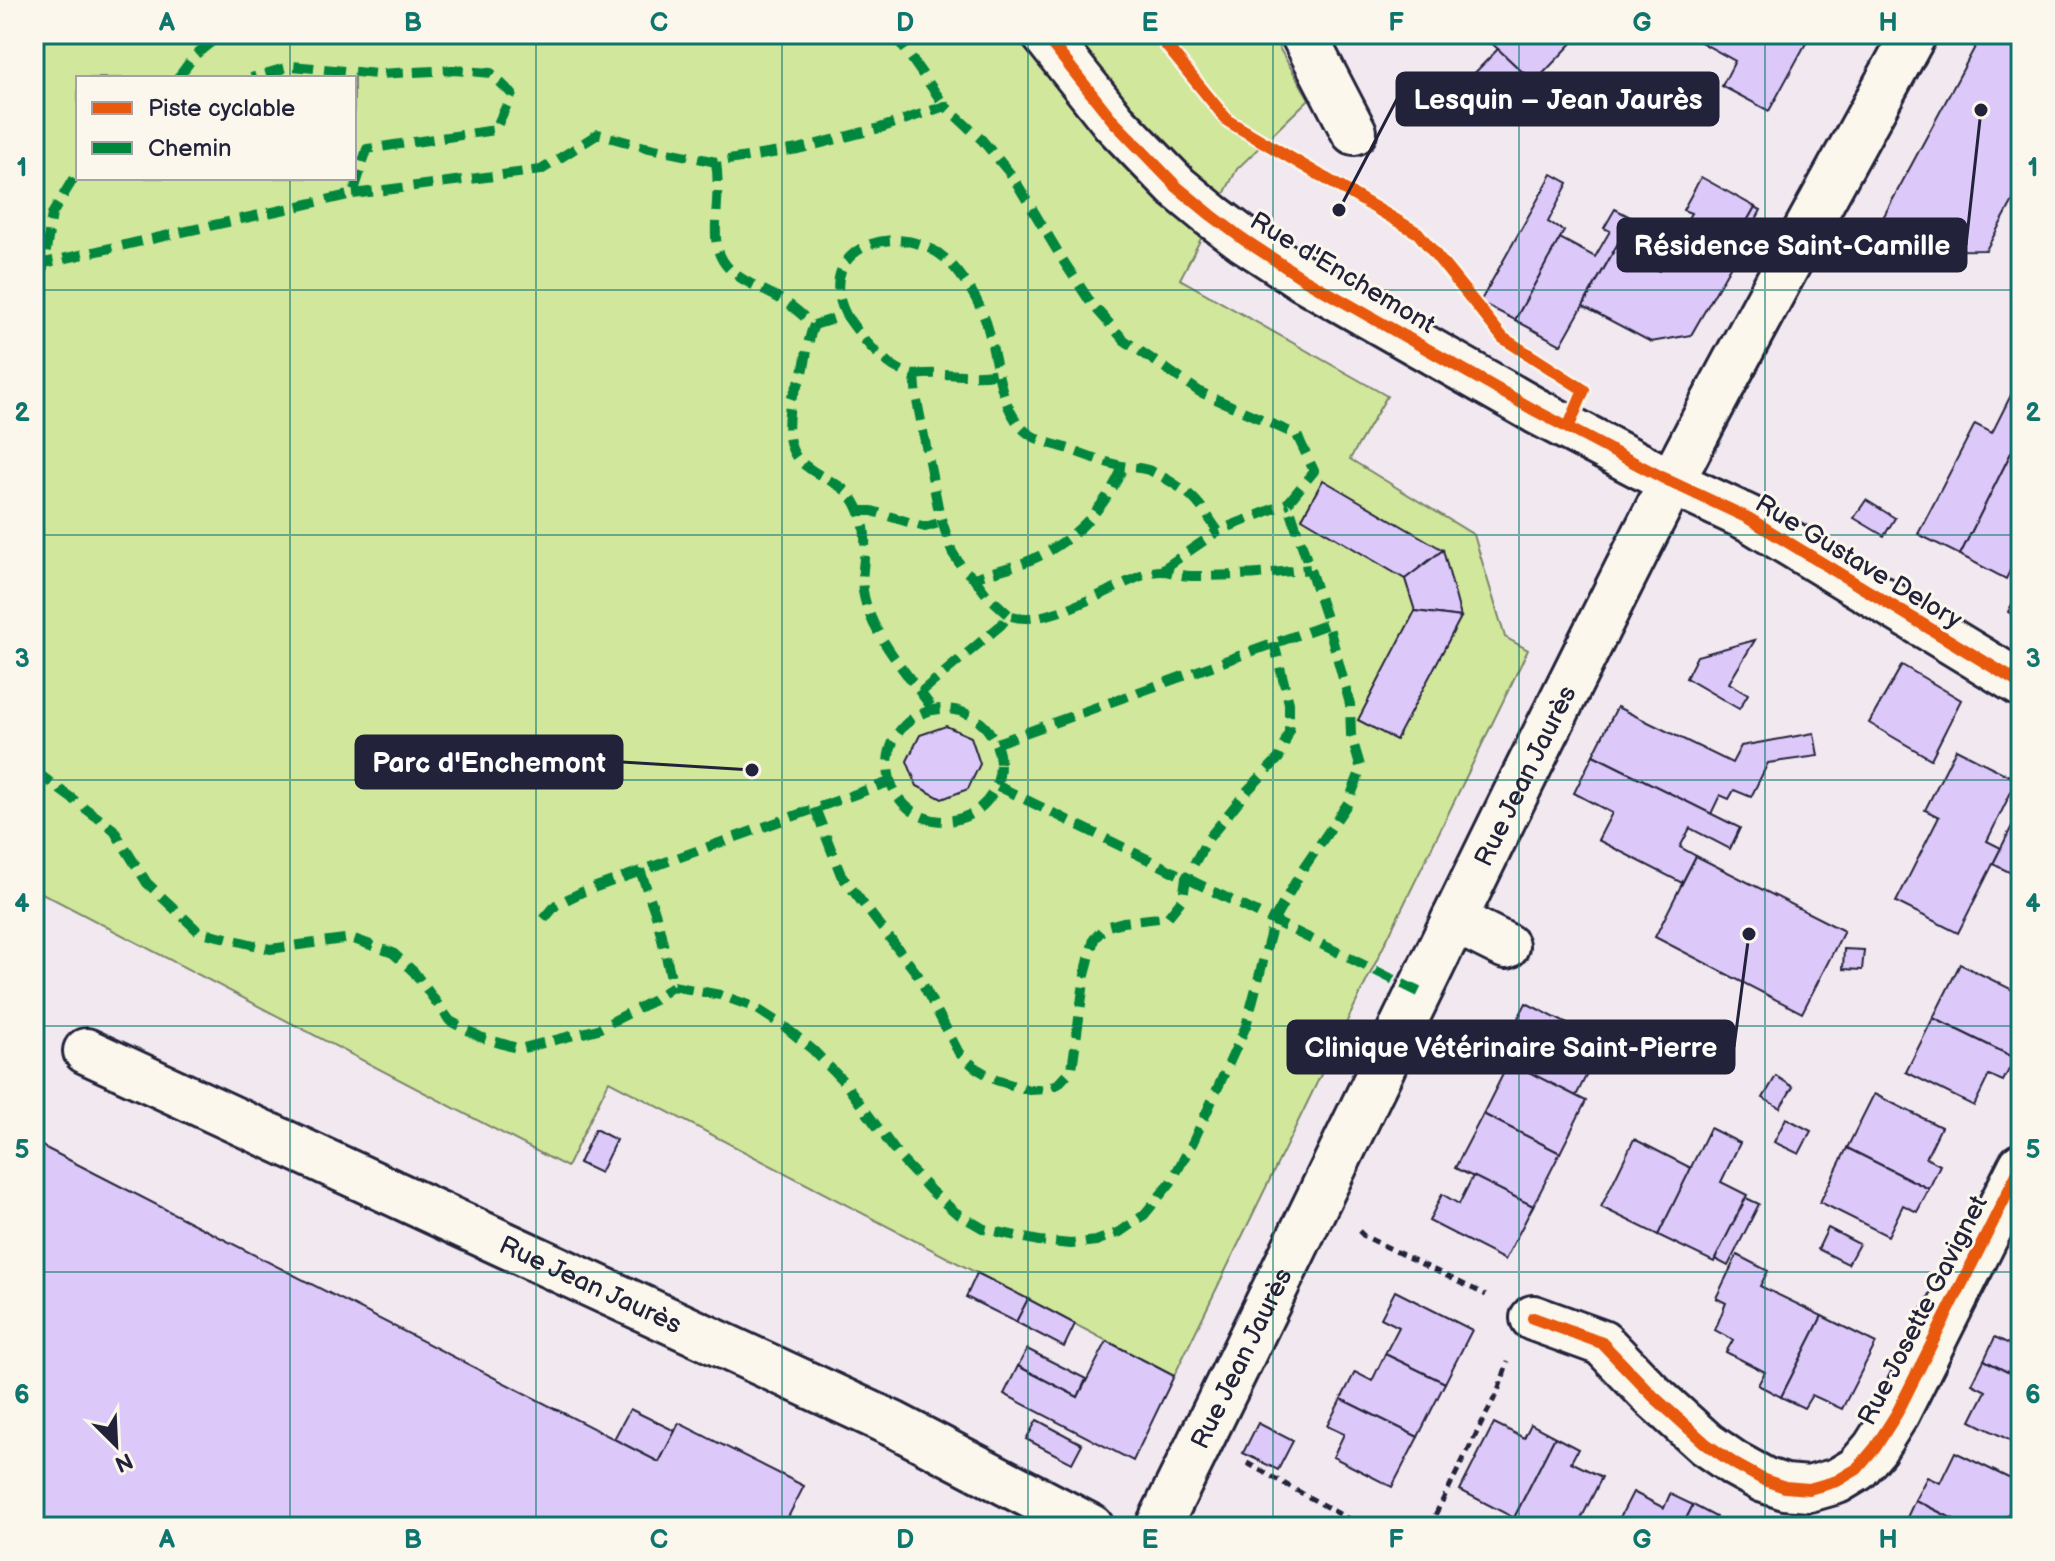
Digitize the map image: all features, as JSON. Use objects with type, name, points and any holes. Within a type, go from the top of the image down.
[{"type":"street","name":"Rue d'Enchemont","points":[[1044,34],[1114,122],[1177,187],[1243,239],[1304,279],[1536,411],[1671,482]]},
{"type":"street","points":[[1303,34],[1354,132]]},
{"type":"street","name":"Rue Jean Jaurès","points":[[1158,1527],[1671,482],[1914,34]]},
{"type":"street","name":"Rue Gustave Delory","points":[[1671,482],[1748,518],[2021,684]]},
{"type":"street","points":[[1454,920],[1506,946]]},
{"type":"street","name":"Rue Jean Jaurès","points":[[86,1051],[893,1424],[1091,1527]]},
{"type":"street","name":"Rue Josette Gavignet","points":[[1530,1316],[1602,1343],[1653,1396],[1706,1444],[1764,1480],[1785,1487],[1809,1489],[1837,1481],[1857,1469],[1875,1448],[1897,1413],[2021,1166]]},
{"type":"path","points":[[1323,1193],[1364,1236],[1530,1316],[1498,1391],[1429,1527]]},
{"type":"path","points":[[1196,1451],[1240,1459],[1363,1527]]},
{"type":"green space","points":[[34,34],[1271,34],[1309,99],[1237,169],[1180,279],[1387,396],[1350,459],[1474,535],[1505,637],[1528,650],[1174,1376],[609,1081],[567,1167],[34,889]]},
{"type":"building","points":[[1482,34],[1570,34],[1576,39],[1534,83]]},
{"type":"building","points":[[1703,34],[1811,34],[1769,111],[1722,86],[1735,61],[1699,41]]},
{"type":"building","points":[[1982,34],[2021,34],[2021,186],[1986,250],[1865,251]]},
{"type":"building","points":[[1498,49],[1534,83],[1497,123],[1460,88]]},
{"type":"building","points":[[1552,174],[1568,183],[1548,222],[1564,231],[1515,320],[1480,302]]},
{"type":"building","points":[[1701,177],[1755,207],[1738,237],[1745,241],[1691,335],[1651,342],[1583,306],[1616,247],[1659,271],[1691,213],[1683,210]]},
{"type":"building","points":[[1755,207],[1761,210],[1745,241],[1738,237]]},
{"type":"building","points":[[1615,209],[1632,218],[1561,345],[1515,320],[1560,238],[1595,257],[1610,231],[1604,228]]},
{"type":"building","points":[[2015,387],[2021,390],[2021,433],[1960,555],[1918,534],[1975,424],[1992,433]]},
{"type":"building","points":[[2021,433],[2021,548],[2006,579],[1960,555]]},
{"type":"building","points":[[1323,480],[1443,550],[1405,579],[1302,518]]},
{"type":"building","points":[[1866,500],[1895,518],[1884,536],[1854,518]]},
{"type":"building","points":[[1443,550],[1461,617],[1415,611],[1405,579]]},
{"type":"building","points":[[2021,587],[2021,620],[2008,612]]},
{"type":"building","points":[[1415,611],[1461,617],[1396,740],[1358,720]]},
{"type":"building","points":[[1755,640],[1729,683],[1748,694],[1739,709],[1686,678],[1697,656]]},
{"type":"building","points":[[1902,665],[1961,700],[1931,759],[1869,723]]},
{"type":"building","points":[[1617,707],[1732,763],[1741,746],[1814,733],[1818,756],[1768,763],[1751,797],[1734,790],[1729,799],[1720,795],[1711,814],[1593,755]]},
{"type":"building","points":[[946,726],[971,737],[980,764],[968,789],[942,799],[917,786],[907,761],[920,735]]},
{"type":"building","points":[[1956,749],[2017,780],[1987,841],[2001,848],[1958,933],[1896,902],[1939,817],[1925,810]]},
{"type":"building","points":[[1593,755],[1740,828],[1730,849],[1690,828],[1680,847],[1696,856],[1682,883],[1598,840],[1612,813],[1574,793]]},
{"type":"building","points":[[2021,808],[2021,878],[1993,864]]},
{"type":"building","points":[[1696,856],[1844,931],[1802,1013],[1655,937]]},
{"type":"building","points":[[1844,949],[1864,950],[1862,970],[1843,969]]},
{"type":"building","points":[[1960,964],[2021,994],[2021,1010],[2012,1028],[2021,1032],[2021,1046],[2015,1058],[1933,1018]]},
{"type":"building","points":[[1526,1003],[1603,1042],[1576,1096],[1516,1066],[1529,1038],[1512,1030]]},
{"type":"building","points":[[34,1009],[44,1015],[34,1035]]},
{"type":"building","points":[[1933,1018],[2015,1058],[2003,1081],[1989,1075],[1974,1106],[1906,1072]]},
{"type":"building","points":[[1509,1062],[1586,1101],[1560,1153],[1483,1114]]},
{"type":"building","points":[[1776,1076],[1793,1087],[1780,1108],[1763,1098]]},
{"type":"building","points":[[1874,1094],[1941,1127],[1926,1158],[1940,1165],[1929,1189],[1847,1148]]},
{"type":"building","points":[[1483,1114],[1560,1153],[1533,1206],[1455,1168]]},
{"type":"building","points":[[1786,1118],[1811,1131],[1799,1154],[1774,1142]]},
{"type":"building","points":[[1710,1128],[1740,1143],[1721,1182],[1747,1195],[1714,1262],[1658,1235]]},
{"type":"building","points":[[595,1129],[616,1140],[600,1173],[579,1163]]},
{"type":"building","points":[[1634,1139],[1691,1168],[1658,1235],[1601,1207]]},
{"type":"building","points":[[34,1142],[659,1462],[679,1423],[804,1486],[783,1527],[34,1527]]},
{"type":"building","points":[[1847,1148],[1929,1189],[1917,1212],[1903,1205],[1888,1236],[1820,1202]]},
{"type":"building","points":[[1473,1176],[1533,1206],[1505,1260],[1429,1221],[1442,1194],[1459,1204]]},
{"type":"building","points":[[1746,1198],[1759,1204],[1728,1266],[1715,1259]]},
{"type":"building","points":[[1828,1228],[1859,1244],[1848,1264],[1818,1249]]},
{"type":"building","points":[[1737,1255],[1768,1271],[1760,1286],[1822,1316],[1781,1397],[1758,1385],[1765,1372],[1726,1352],[1733,1340],[1715,1330],[1726,1303],[1716,1298]]},
{"type":"building","points":[[977,1273],[1028,1299],[1016,1322],[966,1297]]},
{"type":"building","points":[[1395,1291],[1472,1330],[1445,1383],[1385,1354],[1399,1327],[1381,1318]]},
{"type":"building","points":[[1028,1299],[1075,1324],[1064,1347],[1016,1322]]},
{"type":"building","points":[[1822,1316],[1876,1343],[1842,1409],[1812,1395],[1804,1408],[1781,1397]]},
{"type":"building","points":[[2021,1319],[2021,1379],[1984,1360],[1995,1337],[2009,1344]]},
{"type":"building","points":[[1107,1341],[1174,1376],[1133,1461],[1004,1394],[1018,1366],[1078,1397]]},
{"type":"building","points":[[1027,1349],[1086,1379],[1078,1397],[1018,1366]]},
{"type":"building","points":[[1385,1354],[1445,1383],[1418,1437],[1341,1399],[1355,1372],[1372,1381]]},
{"type":"building","points":[[1984,1360],[2021,1379],[2021,1446],[1971,1421],[1986,1391],[1972,1384]]},
{"type":"building","points":[[1341,1399],[1418,1437],[1392,1487],[1333,1457],[1344,1434],[1327,1426]]},
{"type":"building","points":[[630,1409],[675,1431],[659,1462],[614,1439]]},
{"type":"building","points":[[1037,1420],[1082,1444],[1072,1463],[1026,1439]]},
{"type":"building","points":[[1258,1423],[1293,1441],[1278,1470],[1243,1453]]},
{"type":"building","points":[[1494,1423],[1524,1438],[1531,1424],[1555,1437],[1514,1518],[1460,1490]]},
{"type":"building","points":[[1555,1437],[1578,1449],[1571,1462],[1602,1477],[1577,1527],[1534,1527],[1514,1518]]},
{"type":"building","points":[[1955,1452],[2021,1484],[2002,1527],[1969,1527],[1915,1500],[1927,1477],[1940,1483]]},
{"type":"building","points":[[1633,1492],[1664,1508],[1670,1494],[1693,1505],[1682,1527],[1615,1527]]},
{"type":"building","points":[[1915,1500],[1969,1527],[1911,1527],[1904,1524]]},
{"type":"building","points":[[1693,1505],[1716,1517],[1711,1527],[1682,1527]]},
{"type":"marked path","points":[[179,76],[194,56],[221,34]]},
{"type":"marked path","points":[[894,34],[945,106]]},
{"type":"marked path","points":[[34,263],[353,194],[367,149],[495,130],[512,94],[491,73],[453,70],[377,74],[292,66],[258,76]]},
{"type":"marked path","points":[[353,194],[541,170],[598,134],[716,162],[798,149],[880,128],[945,106],[982,140],[1013,177],[1091,303],[1124,340],[1200,392],[1297,435],[1314,471],[1288,503],[1328,624],[997,743]]},
{"type":"marked path","points":[[716,162],[716,237],[724,262],[740,278],[785,302],[814,325],[803,372],[790,408],[788,425],[793,450],[802,463],[852,497],[864,528],[862,582],[867,607],[882,639],[934,711]]},
{"type":"marked path","points":[[34,311],[52,214],[76,174]]},
{"type":"marked path","points":[[814,325],[846,315],[838,291],[841,271],[851,256],[867,246],[887,241],[908,241],[929,248],[948,261],[975,297],[990,335],[1003,394],[1015,420],[1029,434],[1121,466],[1156,473],[1192,497],[1218,531],[1288,503]]},
{"type":"marked path","points":[[846,315],[867,343],[885,360],[915,375],[917,401],[939,512],[952,552],[963,569],[974,578],[1026,562],[1062,543],[1098,509],[1123,467]]},
{"type":"marked path","points":[[915,375],[999,373]]},
{"type":"marked path","points":[[860,511],[872,511],[925,527],[942,522]]},
{"type":"marked path","points":[[1163,569],[1218,531]]},
{"type":"marked path","points":[[921,692],[1009,615],[1024,618],[1059,611],[1156,571],[1207,576],[1310,569]]},
{"type":"marked path","points":[[974,578],[1009,615]]},
{"type":"marked path","points":[[640,870],[657,918],[673,986],[720,995],[754,1007],[785,1027],[844,1082],[902,1160],[955,1212],[984,1229],[1039,1241],[1071,1244],[1096,1241],[1120,1232],[1144,1215],[1171,1182],[1193,1142],[1246,1026],[1274,920],[1301,872],[1348,803],[1361,769],[1351,735],[1350,704],[1328,624]]},
{"type":"marked path","points":[[815,808],[841,875],[918,975],[959,1053],[996,1080],[1029,1090],[1045,1089],[1058,1084],[1072,1069],[1085,975],[1094,939],[1105,927],[1168,917],[1183,898],[1186,878],[1208,839],[1279,758],[1289,732],[1289,703],[1274,643]]},
{"type":"marked path","points":[[944,709],[965,713],[984,725],[996,744],[1000,765],[996,786],[984,805],[965,817],[944,821],[923,817],[904,805],[892,786],[888,765],[892,744],[904,725],[923,713],[944,709]]},
{"type":"marked path","points":[[34,775],[43,777],[113,829],[147,883],[198,931],[270,949],[351,938],[393,953],[414,972],[450,1021],[480,1037],[520,1049],[598,1029],[652,1001],[673,986]]},
{"type":"marked path","points":[[544,919],[556,905],[582,892],[892,781]]},
{"type":"marked path","points":[[998,786],[1419,992]]},
{"type":"cycle path","points":[[1044,34],[1114,122],[1177,187],[1243,239],[1304,279],[1536,411],[1671,482],[1748,518],[2021,684]]},
{"type":"cycle path","points":[[1157,34],[1228,121],[1418,233],[1503,338],[1584,390],[1568,428]]},
{"type":"cycle path","points":[[1533,1318],[1602,1343],[1653,1396],[1706,1444],[1764,1480],[1785,1487],[1809,1489],[1837,1481],[1857,1469],[1875,1448],[1897,1413],[2021,1166]]},
{"type":"place","name":"Résidence Saint-Camille","points":[[1981,110]]},
{"type":"place","name":"Lesquin – Jean Jaurès","points":[[1339,210]]},
{"type":"place","name":"Parc d'Enchemont","points":[[752,770]]},
{"type":"place","name":"Clinique Vétérinaire Saint-Pierre","points":[[1749,934]]}]
